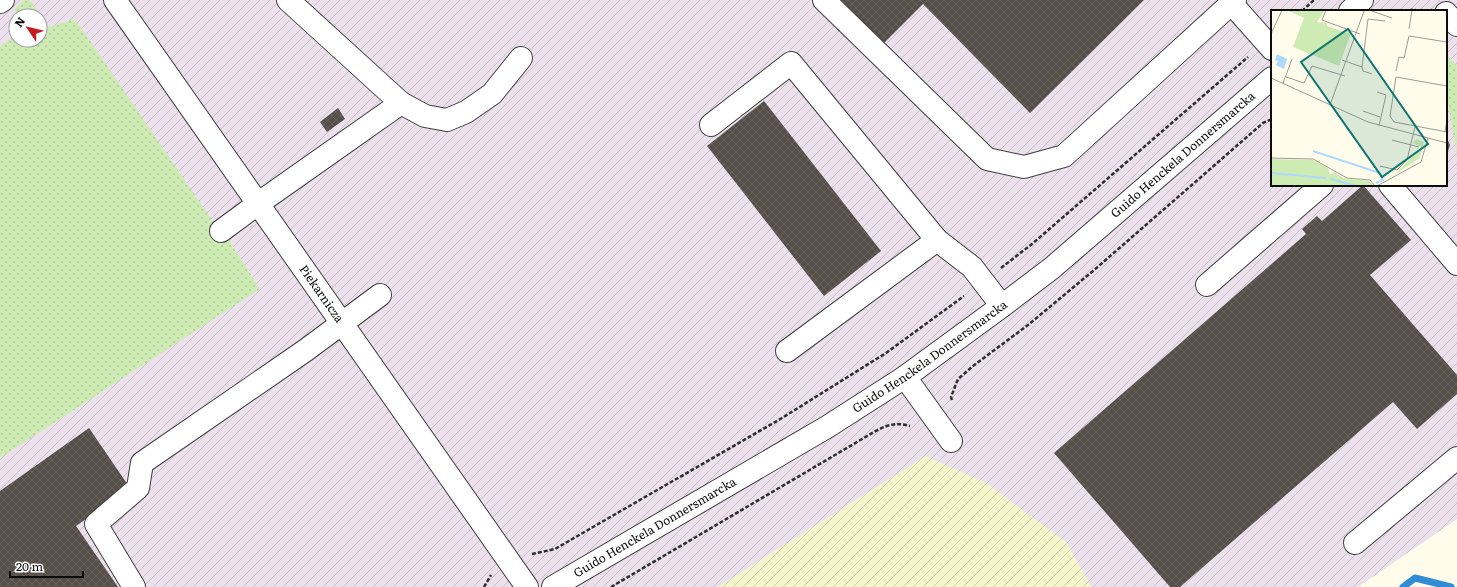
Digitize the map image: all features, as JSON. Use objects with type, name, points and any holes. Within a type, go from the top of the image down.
[{"type":"street","name":"Piekarnicza","points":[[115,0],[259,203],[527,587]]},
{"type":"street","points":[[288,0],[401,103],[425,116],[447,120],[466,112],[492,94],[521,58]]},
{"type":"street","points":[[824,0],[987,159],[1024,167],[1064,156],[1234,2],[1269,45]]},
{"type":"street","points":[[1351,10],[1362,0]]},
{"type":"street","points":[[1434,0],[1443,10]]},
{"type":"street","points":[[1447,14],[1457,25]]},
{"type":"street","points":[[711,125],[791,63],[936,240],[972,267],[1002,306]]},
{"type":"street","name":"Guido Henckela Donnersmarcka","points":[[553,587],[827,427],[905,378],[1058,263],[1271,79]]},
{"type":"street","points":[[221,231],[401,103]]},
{"type":"street","points":[[1207,285],[1321,186]]},
{"type":"street","points":[[1391,186],[1457,264]]},
{"type":"street","points":[[787,351],[936,240]]},
{"type":"street","points":[[134,587],[96,524],[138,488],[142,463],[306,350],[380,294]]},
{"type":"street","points":[[905,378],[951,441]]},
{"type":"street","points":[[1355,543],[1457,458]]},
{"type":"path","points":[[1303,10],[1314,0]]},
{"type":"path","points":[[527,555],[555,549],[782,418],[886,353],[1032,244],[1269,45]]},
{"type":"path","points":[[484,587],[491,574]]},
{"type":"shaded area","points":[[0,0],[1457,0],[1457,519],[1358,587],[1091,587],[1066,542],[926,456],[718,587],[0,587]]},
{"type":"shaded area","points":[[926,456],[986,483],[1066,542],[1091,587],[718,587]]},
{"type":"green space","points":[[24,0],[30,0],[36,8],[15,8]]},
{"type":"green space","points":[[75,19],[212,220],[230,242],[260,289],[0,458],[0,46],[8,40],[8,48],[48,48],[48,26],[49,27]]},
{"type":"green space","points":[[1447,55],[1457,66],[1457,153],[1447,98]]},
{"type":"building","points":[[841,0],[1144,0],[1030,113],[923,4],[884,43]]},
{"type":"building","points":[[764,101],[881,251],[824,296],[707,146]]},
{"type":"building","points":[[338,108],[345,119],[327,132],[320,122]]},
{"type":"building","points":[[1447,139],[1450,145],[1447,152]]},
{"type":"building","points":[[1362,186],[1364,186],[1411,240],[1370,275],[1457,375],[1457,394],[1417,429],[1393,402],[1180,587],[1170,587],[1054,453],[1306,234],[1302,229],[1317,216],[1322,221]]},
{"type":"building","points":[[89,428],[130,488],[76,526],[118,587],[0,587],[0,491]]},
{"type":"waterway","points":[[1403,587],[1415,578],[1451,587]]}]
